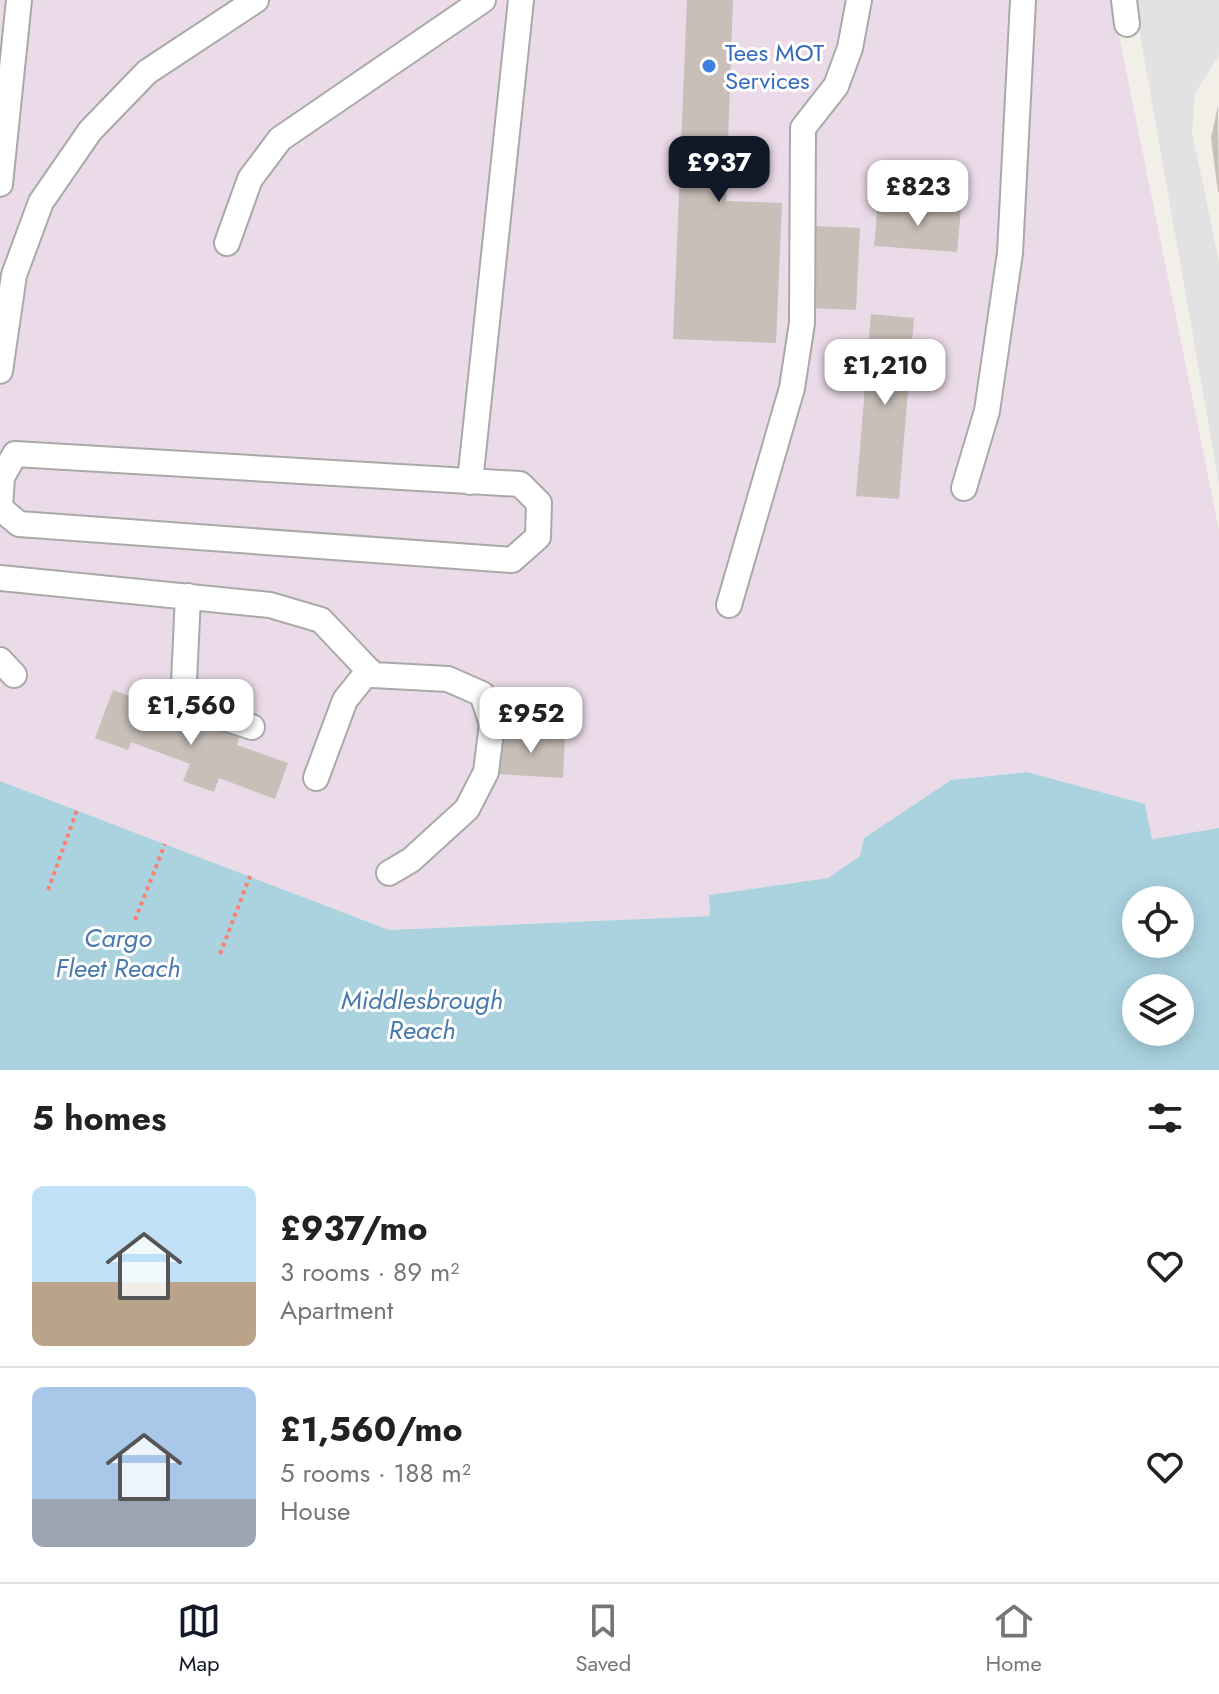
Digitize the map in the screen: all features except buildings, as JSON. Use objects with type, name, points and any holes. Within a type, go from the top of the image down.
[{"type":"lane","points":[[0,184],[19,0]]},
{"type":"lane","points":[[0,371],[14,275],[41,202],[90,131],[147,72],[256,0]]},
{"type":"lane","points":[[227,243],[250,179],[280,139],[483,0]]},
{"type":"lane","points":[[470,482],[521,0]]},
{"type":"lane","points":[[729,605],[792,388],[802,323],[803,128],[836,86],[850,48],[859,0]]},
{"type":"lane","points":[[964,488],[987,411],[1010,253],[1023,0]]},
{"type":"lane","points":[[15,454],[470,482],[520,484],[539,503],[538,537],[512,560],[19,524],[0,508],[2,477],[15,454]]},
{"type":"lane","points":[[0,578],[270,605],[321,620],[373,675],[448,679],[482,694],[492,724],[486,772],[467,809],[411,860],[389,873]]},
{"type":"lane","points":[[188,596],[183,704],[252,727]]},
{"type":"lane","points":[[316,778],[345,700],[369,670]]},
{"type":"path","points":[[48,890],[77,810]]},
{"type":"path","points":[[135,920],[165,844]]},
{"type":"path","points":[[220,954],[250,876]]},
{"type":"shaded area","points":[[0,0],[1112,0],[1219,530],[1219,828],[1152,839],[1145,804],[1027,772],[951,780],[864,838],[860,856],[828,878],[710,895],[710,916],[389,930],[0,781]]},
{"type":"shaded area","points":[[1134,0],[1219,0],[1219,55],[1195,93],[1192,132],[1219,262],[1219,484]]},
{"type":"water","points":[[1027,772],[1145,804],[1152,839],[1219,828],[1219,1070],[0,1070],[0,781],[389,930],[710,916],[709,895],[828,878],[860,856],[864,838],[951,780]]},
{"type":"place","name":"Tees MOT Services","points":[[709,66]]},
{"type":"water label","name":"Cargo Fleet Reach","points":[[118,953]]},
{"type":"water label","name":"Middlesbrough Reach","points":[[422,1015]]}]
